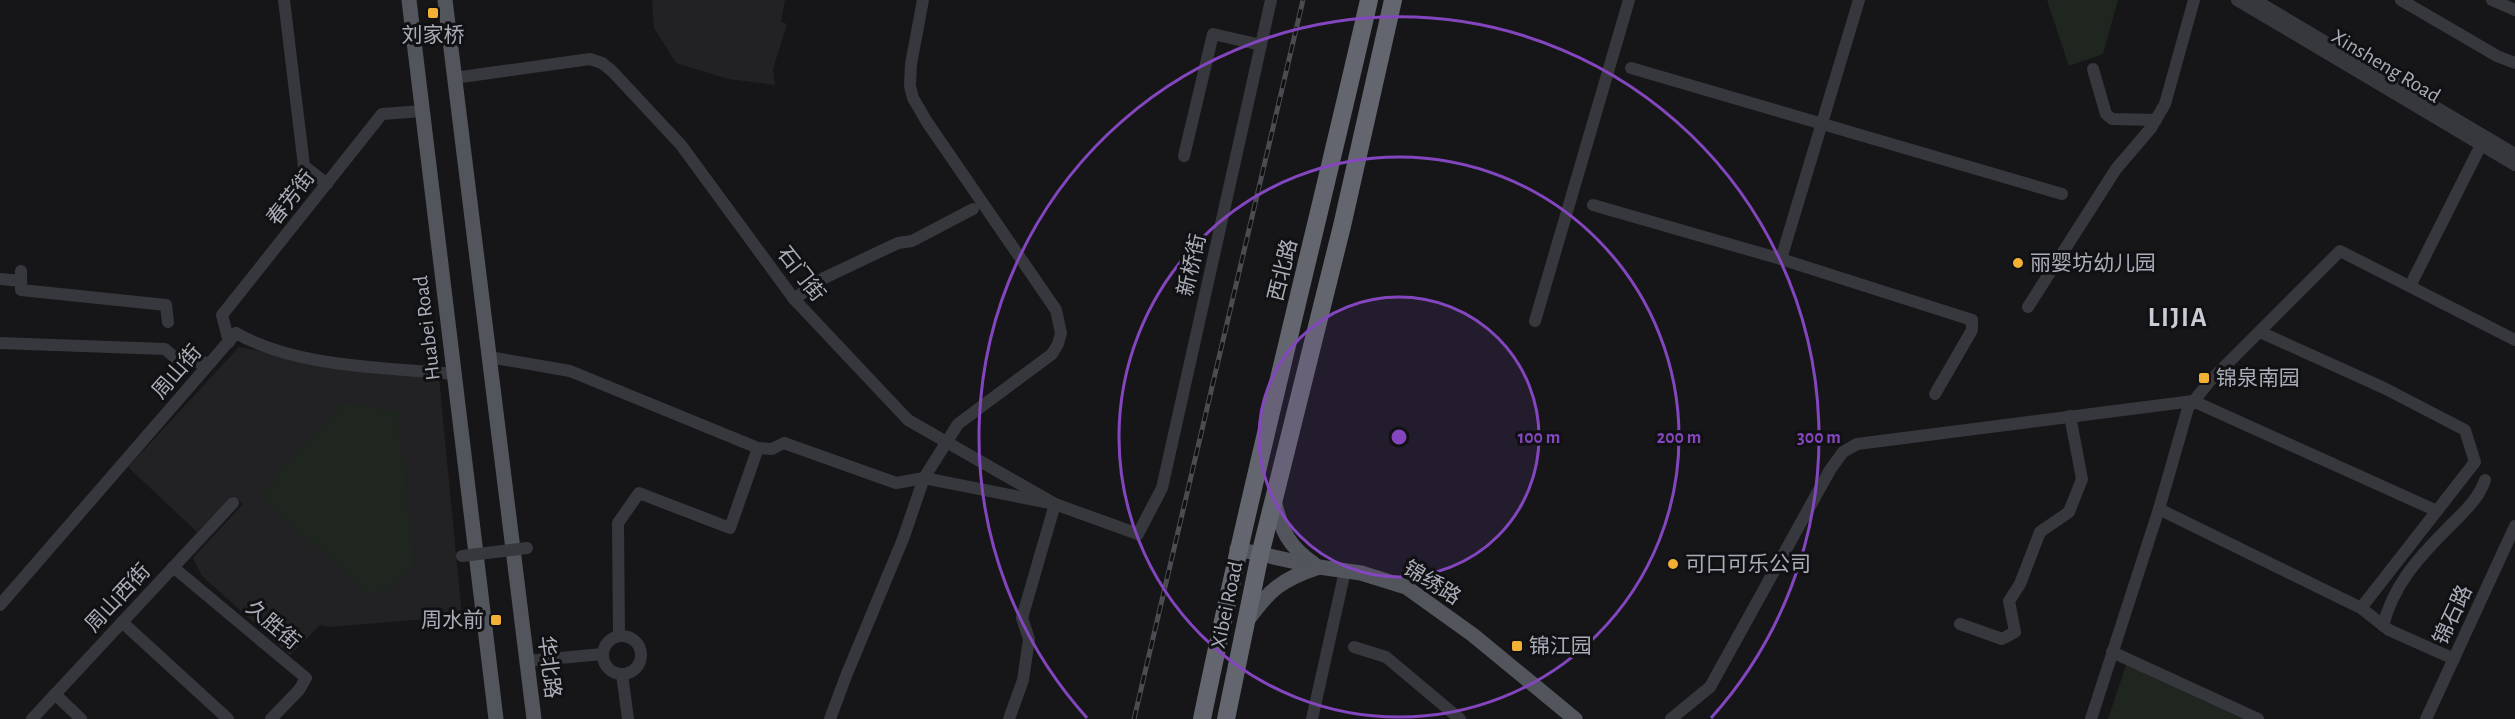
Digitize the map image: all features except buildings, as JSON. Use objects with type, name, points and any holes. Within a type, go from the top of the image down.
[{"type":"highway","name":"西北路","points":[[1237,549],[1317,229],[1369,0]]},
{"type":"highway","points":[[1274,501],[1342,226],[1393,0]]},
{"type":"highway","name":"Xibei Road","points":[[1226,719],[1260,555],[1274,501]]},
{"type":"highway","name":"Xibei Road","points":[[1202,719],[1237,549]]},
{"type":"main road","name":"Huabei Road","points":[[408,0],[488,650]]},
{"type":"main road","points":[[445,0],[522,621],[520,661],[525,719]]},
{"type":"main road","points":[[1274,501],[1288,541],[1299,554],[1319,567]]},
{"type":"main road","name":"锦绣路","points":[[1237,549],[1387,580],[1423,597],[1575,719]]},
{"type":"main road","points":[[1246,623],[1264,597],[1278,586],[1295,575],[1319,567]]},
{"type":"main road","name":"华北路","points":[[522,621],[534,719]]},
{"type":"main road","points":[[488,650],[496,719]]},
{"type":"main road","points":[[488,650],[502,700],[504,719]]},
{"type":"street","points":[[284,0],[304,166],[327,184]]},
{"type":"street","points":[[830,719],[903,539],[924,478],[945,441],[958,424],[1045,361],[1058,345],[1061,333],[1056,310],[927,122],[913,98],[910,75],[923,0]]},
{"type":"street","name":"新桥街","points":[[1138,534],[1162,488],[1271,0]]},
{"type":"street","points":[[1535,321],[1629,0]]},
{"type":"street","points":[[1780,259],[1859,0]]},
{"type":"street","points":[[2028,306],[2116,169],[2156,120],[2165,105],[2193,0]]},
{"type":"street","name":"Xinsheng Road","points":[[2237,0],[2515,165]]},
{"type":"street","name":"Xinsheng Road","points":[[2255,0],[2515,154]]},
{"type":"street","points":[[2401,0],[2497,56],[2515,63]]},
{"type":"street","points":[[2492,0],[2515,10]]},
{"type":"street","points":[[1184,156],[1213,34],[1262,45]]},
{"type":"street","name":"石门街","points":[[454,78],[590,59],[602,63],[681,145],[794,299],[908,420],[1055,504],[1138,534]]},
{"type":"street","points":[[1631,68],[2062,194]]},
{"type":"street","points":[[2093,69],[2106,114],[2112,119],[2156,120]]},
{"type":"street","name":"春芳街","points":[[229,342],[222,315],[382,114],[422,111]]},
{"type":"street","points":[[2410,286],[2481,145]]},
{"type":"street","points":[[1593,205],[1780,259],[1972,320],[1972,330],[1935,394]]},
{"type":"street","points":[[794,299],[824,278],[897,243],[912,241],[973,209]]},
{"type":"street","points":[[2091,719],[2159,509],[2185,416],[2193,401],[2210,381],[2340,251],[2515,340]]},
{"type":"street","points":[[0,279],[21,276],[21,290],[166,305],[168,322]]},
{"type":"street","points":[[2260,332],[2384,388],[2465,430],[2475,462],[2361,608]]},
{"type":"street","name":"周山街","points":[[0,605],[236,333],[254,343],[310,358],[454,374]]},
{"type":"street","points":[[0,343],[165,350],[179,361],[210,363]]},
{"type":"street","points":[[489,357],[570,371],[758,448],[772,449],[784,443],[896,483],[924,478],[1055,504],[1022,618],[1029,639],[1023,680],[1009,719]]},
{"type":"street","points":[[1671,719],[1710,687],[1830,470],[1843,452],[1857,444],[2193,401],[2437,511]]},
{"type":"street","points":[[1960,624],[2002,639],[2015,632],[2009,601],[2020,584],[2040,532],[2069,512],[2082,479],[2070,416]]},
{"type":"street","points":[[619,636],[618,523],[639,494],[729,528],[758,448]]},
{"type":"street","points":[[2383,626],[2389,603],[2398,586],[2430,545],[2480,495],[2486,480]]},
{"type":"street","name":"周山西街","points":[[32,719],[233,503]]},
{"type":"street","points":[[2159,509],[2361,608],[2383,626],[2454,659]]},
{"type":"street","name":"锦石路","points":[[2426,719],[2515,526]]},
{"type":"street","points":[[462,556],[527,548]]},
{"type":"street","name":"久胜街","points":[[173,567],[306,678],[299,690],[271,719]]},
{"type":"street","points":[[1312,719],[1345,571]]},
{"type":"street","points":[[122,622],[228,719]]},
{"type":"street","points":[[619,636],[631,638],[642,653],[639,665],[634,670],[622,674],[606,666],[603,654],[608,642],[619,636]]},
{"type":"street","points":[[1354,647],[1386,657],[1460,719]]},
{"type":"street","points":[[2112,652],[2258,719]]},
{"type":"street","points":[[527,661],[603,654]]},
{"type":"street","points":[[622,674],[628,719]]},
{"type":"street","points":[[55,694],[81,719]]},
{"type":"shaded area","points":[[652,0],[785,0],[781,22],[787,24],[773,69],[775,85],[728,79],[676,63],[654,28]]},
{"type":"shaded area","points":[[2047,0],[2118,0],[2103,54],[2069,66]]},
{"type":"shaded area","points":[[239,347],[308,361],[439,378],[462,616],[330,627],[320,625],[290,655],[202,576],[193,558],[243,504],[232,496],[197,532],[128,467]]},
{"type":"shaded area","points":[[343,403],[397,411],[414,565],[394,584],[370,594],[259,496]]},
{"type":"shaded area","points":[[2126,665],[2243,719],[2108,719]]},
{"type":"railway","points":[[1134,719],[1303,0]]},
{"type":"place","name":"刘家桥","points":[[433,13]]},
{"type":"place","name":"丽婴坊幼儿园","points":[[2018,263]]},
{"type":"place","name":"锦泉南园","points":[[2204,378]]},
{"type":"place","name":"可口可乐公司","points":[[1673,564]]},
{"type":"place","name":"周水前","points":[[496,620]]},
{"type":"place","name":"锦江园","points":[[1517,646]]},
{"type":"district","name":"LIJIA","points":[[2178,317]]}]
